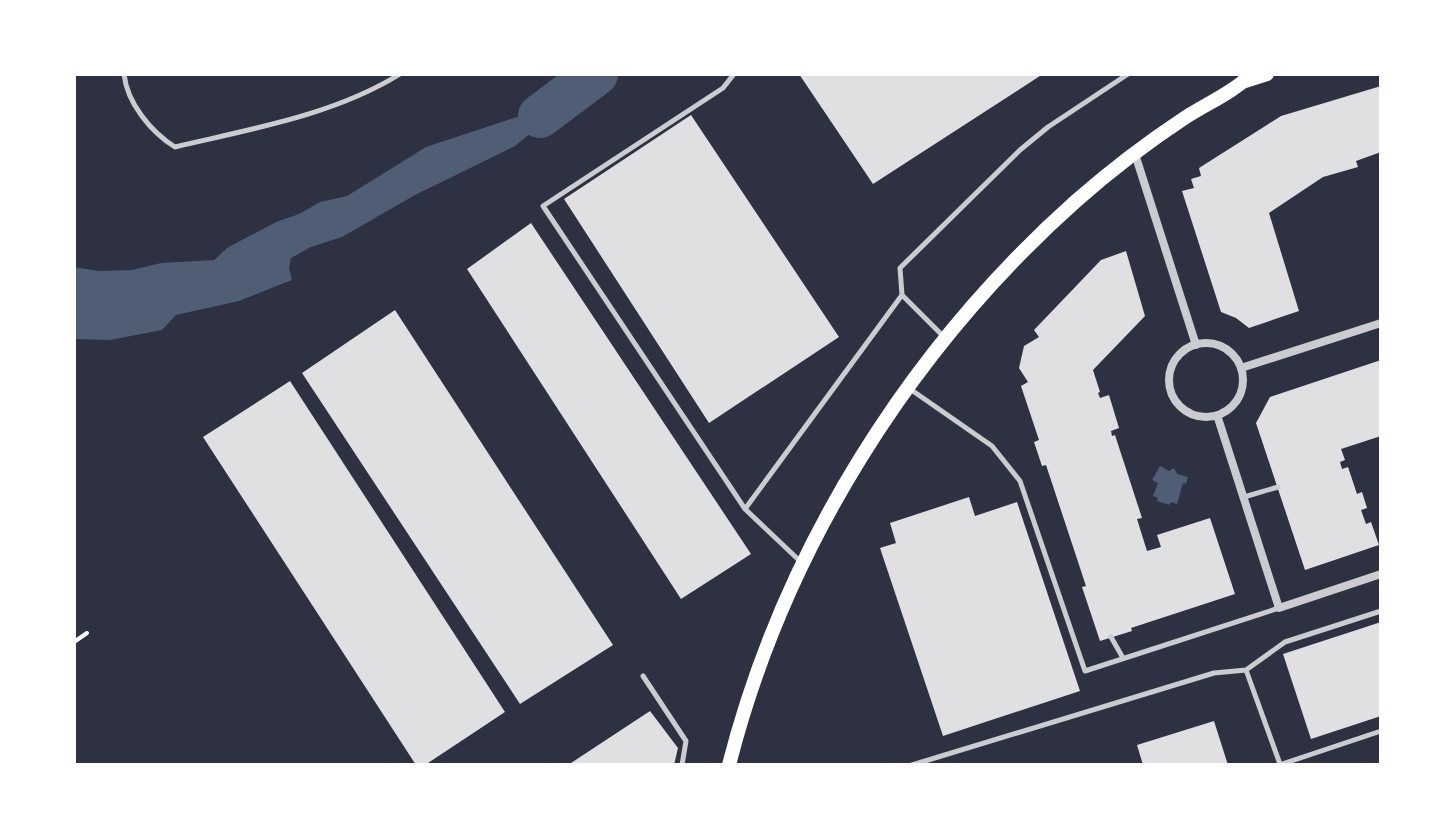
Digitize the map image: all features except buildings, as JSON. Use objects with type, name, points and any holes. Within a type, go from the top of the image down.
[{"type":"main road","points":[[729,765],[767,646],[803,564],[854,467],[945,338],[1027,247],[1078,200],[1135,154],[1245,76],[1267,74]]},
{"type":"street","points":[[1135,154],[1196,345]]},
{"type":"street","points":[[1241,368],[1381,323]]},
{"type":"street","points":[[1208,343],[1223,347],[1233,354],[1241,368],[1243,383],[1240,394],[1232,406],[1217,415],[1189,413],[1178,404],[1171,391],[1169,381],[1173,363],[1185,349],[1196,345],[1208,343]]},
{"type":"street","points":[[1217,415],[1279,608],[1381,574]]},
{"type":"lane","points":[[124,74],[126,88],[155,134],[175,147],[270,125],[371,92],[400,74]]},
{"type":"lane","points":[[734,74],[723,88],[543,206],[745,509],[803,564]]},
{"type":"lane","points":[[745,509],[902,295],[900,268],[1020,150],[1048,127],[1128,74]]},
{"type":"lane","points":[[902,295],[945,338]]},
{"type":"lane","points":[[910,389],[992,446],[1020,481],[1085,671],[1279,608]]},
{"type":"lane","points":[[1244,497],[1278,487]]},
{"type":"lane","points":[[912,765],[1214,673],[1246,670],[1285,642],[1381,611]]},
{"type":"lane","points":[[1111,637],[1123,658]]},
{"type":"lane","points":[[1246,670],[1279,764],[1381,731]]},
{"type":"lane","points":[[643,676],[686,741],[682,765]]},
{"type":"path","points":[[74,642],[87,633]]},
{"type":"water","points":[[588,79],[563,107],[515,146],[415,195],[342,237],[311,247],[291,258],[289,268],[292,280],[239,301],[176,315],[162,330],[110,340],[74,339],[74,267],[98,271],[132,270],[161,263],[214,260],[227,248],[276,222],[320,202],[347,196],[426,147],[523,115]]},
{"type":"water","points":[[1160,466],[1169,471],[1174,468],[1177,474],[1188,477],[1177,504],[1157,501],[1158,498],[1153,496],[1158,483],[1152,480]]},
{"type":"waterway","points":[[540,116],[596,74]]}]
